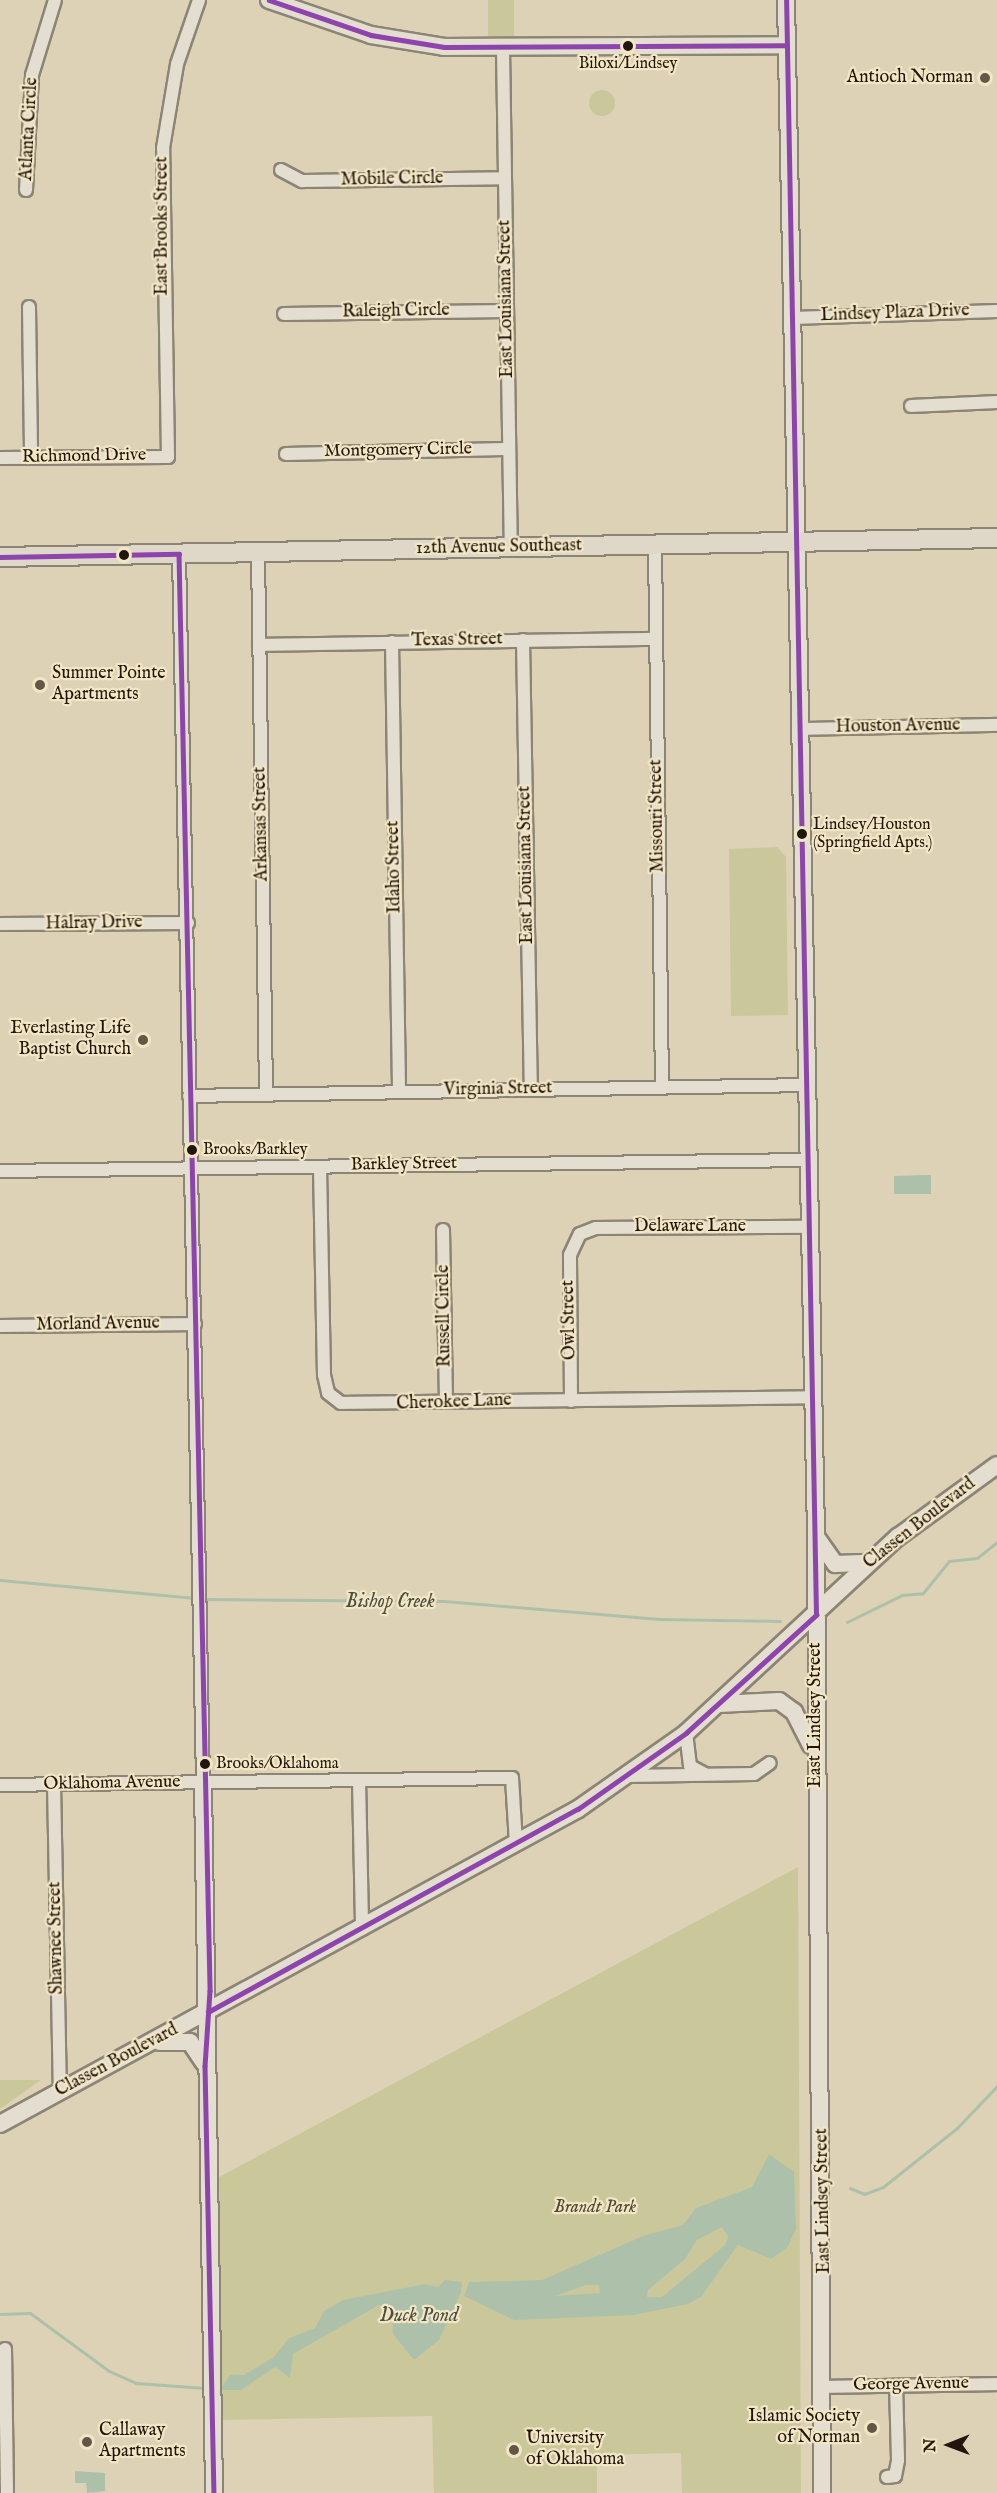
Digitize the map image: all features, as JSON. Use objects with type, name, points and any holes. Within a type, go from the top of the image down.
[{"type":"main road","name":"12th Avenue Southeast","points":[[0,557],[997,538]]},
{"type":"street","name":"Atlanta Circle","points":[[26,190],[32,75],[55,0]]},
{"type":"street","name":"East Brooks Street","points":[[168,457],[163,148],[177,64],[199,0]]},
{"type":"street","points":[[269,0],[395,40],[503,49],[787,45]]},
{"type":"street","name":"East Lindsey Street","points":[[786,0],[810,1397],[816,1534],[814,1751],[824,2387],[822,2493]]},
{"type":"street","name":"East Louisiana Street","points":[[503,49],[512,548]]},
{"type":"street","name":"Mobile Circle","points":[[281,170],[302,181],[505,178]]},
{"type":"street","points":[[29,307],[30,458]]},
{"type":"street","name":"Lindsey Plaza Drive","points":[[793,318],[997,310]]},
{"type":"street","name":"Raleigh Circle","points":[[284,314],[507,311]]},
{"type":"street","points":[[911,406],[997,402]]},
{"type":"street","name":"Montgomery Circle","points":[[286,454],[509,449]]},
{"type":"street","name":"Richmond Drive","points":[[0,458],[168,457]]},
{"type":"street","name":"Missouri Street","points":[[655,545],[662,1087]]},
{"type":"street","name":"Arkansas Street","points":[[258,553],[266,1094]]},
{"type":"street","points":[[179,554],[203,1783],[210,1972],[205,2066],[214,2493]]},
{"type":"street","name":"Texas Street","points":[[259,645],[656,639]]},
{"type":"street","name":"East Louisiana Street","points":[[523,640],[531,1089]]},
{"type":"street","name":"Idaho Street","points":[[392,642],[399,1092]]},
{"type":"street","name":"Houston Avenue","points":[[800,729],[997,725]]},
{"type":"street","name":"Halray Drive","points":[[0,924],[188,923]]},
{"type":"street","name":"Virginia Street","points":[[189,1096],[806,1085]]},
{"type":"street","name":"Barkley Street","points":[[0,1171],[807,1160]]},
{"type":"street","name":"Cherokee Lane","points":[[320,1167],[328,1393],[350,1405],[810,1397]]},
{"type":"street","name":"Delaware Lane","points":[[574,1240],[596,1228],[808,1227]]},
{"type":"street","name":"Russell Circle","points":[[443,1230],[446,1402]]},
{"type":"street","name":"Owl Street","points":[[571,1401],[569,1271],[574,1240]]},
{"type":"street","name":"Morland Avenue","points":[[0,1326],[195,1324]]},
{"type":"street","name":"Classen Boulevard","points":[[0,2124],[516,1844],[627,1776],[719,1704],[816,1615],[868,1563],[997,1465]]},
{"type":"street","points":[[816,1534],[835,1564],[868,1563]]},
{"type":"street","points":[[719,1704],[778,1701],[795,1712],[814,1751]]},
{"type":"street","points":[[686,1732],[690,1766],[709,1775]]},
{"type":"street","points":[[627,1776],[754,1774],[770,1763]]},
{"type":"street","name":"Oklahoma Avenue","points":[[0,1785],[512,1778],[516,1844]]},
{"type":"street","points":[[359,1780],[362,1929]]},
{"type":"street","name":"Shawnee Street","points":[[54,1784],[60,2092]]},
{"type":"street","points":[[210,1972],[219,1992],[243,1993]]},
{"type":"street","points":[[149,2044],[186,2041],[205,2066]]},
{"type":"street","points":[[5,2349],[3,2402],[7,2493]]},
{"type":"street","name":"George Avenue","points":[[824,2387],[997,2384]]},
{"type":"street","points":[[887,2477],[895,2476],[898,2460],[896,2386]]},
{"type":"street","name":"East Lindsey Street","points":[[824,2387],[830,2493]]},
{"type":"green space","points":[[488,0],[514,0],[514,37],[488,37]]},
{"type":"green space","points":[[602,90],[611,94],[615,103],[611,112],[602,116],[593,112],[589,103],[593,94]]},
{"type":"green space","points":[[777,847],[786,857],[788,1015],[731,1016],[729,849]]},
{"type":"green space","name":"Brandt Park","points":[[798,1867],[801,2493],[682,2493],[681,2453],[597,2455],[597,2493],[434,2493],[432,2416],[222,2420],[219,2177]]},
{"type":"green space","points":[[0,2080],[41,2080],[0,2109]]},
{"type":"water","points":[[931,1175],[931,1194],[894,1194],[894,1176]]},
{"type":"water","points":[[769,2154],[794,2172],[796,2229],[787,2248],[771,2259],[738,2245],[701,2297],[688,2304],[634,2315],[514,2320],[464,2296],[469,2282],[542,2280],[643,2236],[683,2225],[696,2208],[752,2187]],"holes":[[[722,2227],[728,2237],[725,2245],[662,2297],[647,2297],[648,2290],[685,2259],[697,2240]],[[586,2285],[599,2285],[600,2293],[555,2296]]]},
{"type":"water","name":"Duck Pond","points":[[445,2280],[462,2282],[461,2292],[439,2340],[414,2360],[393,2334],[392,2309],[379,2305],[293,2354],[290,2378],[275,2367],[241,2390],[220,2390],[230,2375],[244,2375],[274,2357],[289,2338],[315,2328],[324,2311],[343,2300],[425,2284],[438,2287]]},
{"type":"water","points":[[75,2471],[105,2473],[105,2491],[87,2493],[86,2483],[75,2483]]},
{"type":"waterway","name":"Bishop Creek","points":[[847,1622],[902,1595],[923,1593],[949,1561],[977,1558],[997,1542]]},
{"type":"waterway","name":"Bishop Creek","points":[[0,1580],[195,1598]]},
{"type":"waterway","name":"Bishop Creek","points":[[202,1599],[444,1601],[659,1619],[780,1621]]},
{"type":"waterway","points":[[850,2188],[864,2194],[883,2187],[957,2128],[997,2086]]},
{"type":"waterway","points":[[0,2314],[30,2313],[109,2371],[136,2383],[206,2388]]},
{"type":"transit line","points":[[269,0],[371,35],[444,47],[787,45]]},
{"type":"transit line","points":[[208,2012],[578,1809],[686,1733],[816,1615],[786,0]]},
{"type":"transit line","points":[[0,557],[179,554],[210,1991],[205,2066],[214,2493]]},
{"type":"place","name":"Biloxi/Lindsey","points":[[628,46]]},
{"type":"place","name":"Antioch Norman","points":[[985,78]]},
{"type":"place","name":"Summer Pointe Apartments","points":[[40,685]]},
{"type":"place","name":"Lindsey/Houston (Springfield Apts.)","points":[[802,834]]},
{"type":"place","name":"Everlasting Life Baptist Church","points":[[143,1040]]},
{"type":"place","name":"Brooks/Barkley","points":[[192,1150]]},
{"type":"place","name":"Brooks/Oklahoma","points":[[205,1764]]},
{"type":"place","name":"Islamic Society of Norman","points":[[872,2428]]},
{"type":"place","name":"Callaway Apartments","points":[[87,2442]]},
{"type":"place","name":"University of Oklahoma","points":[[514,2450]]}]
